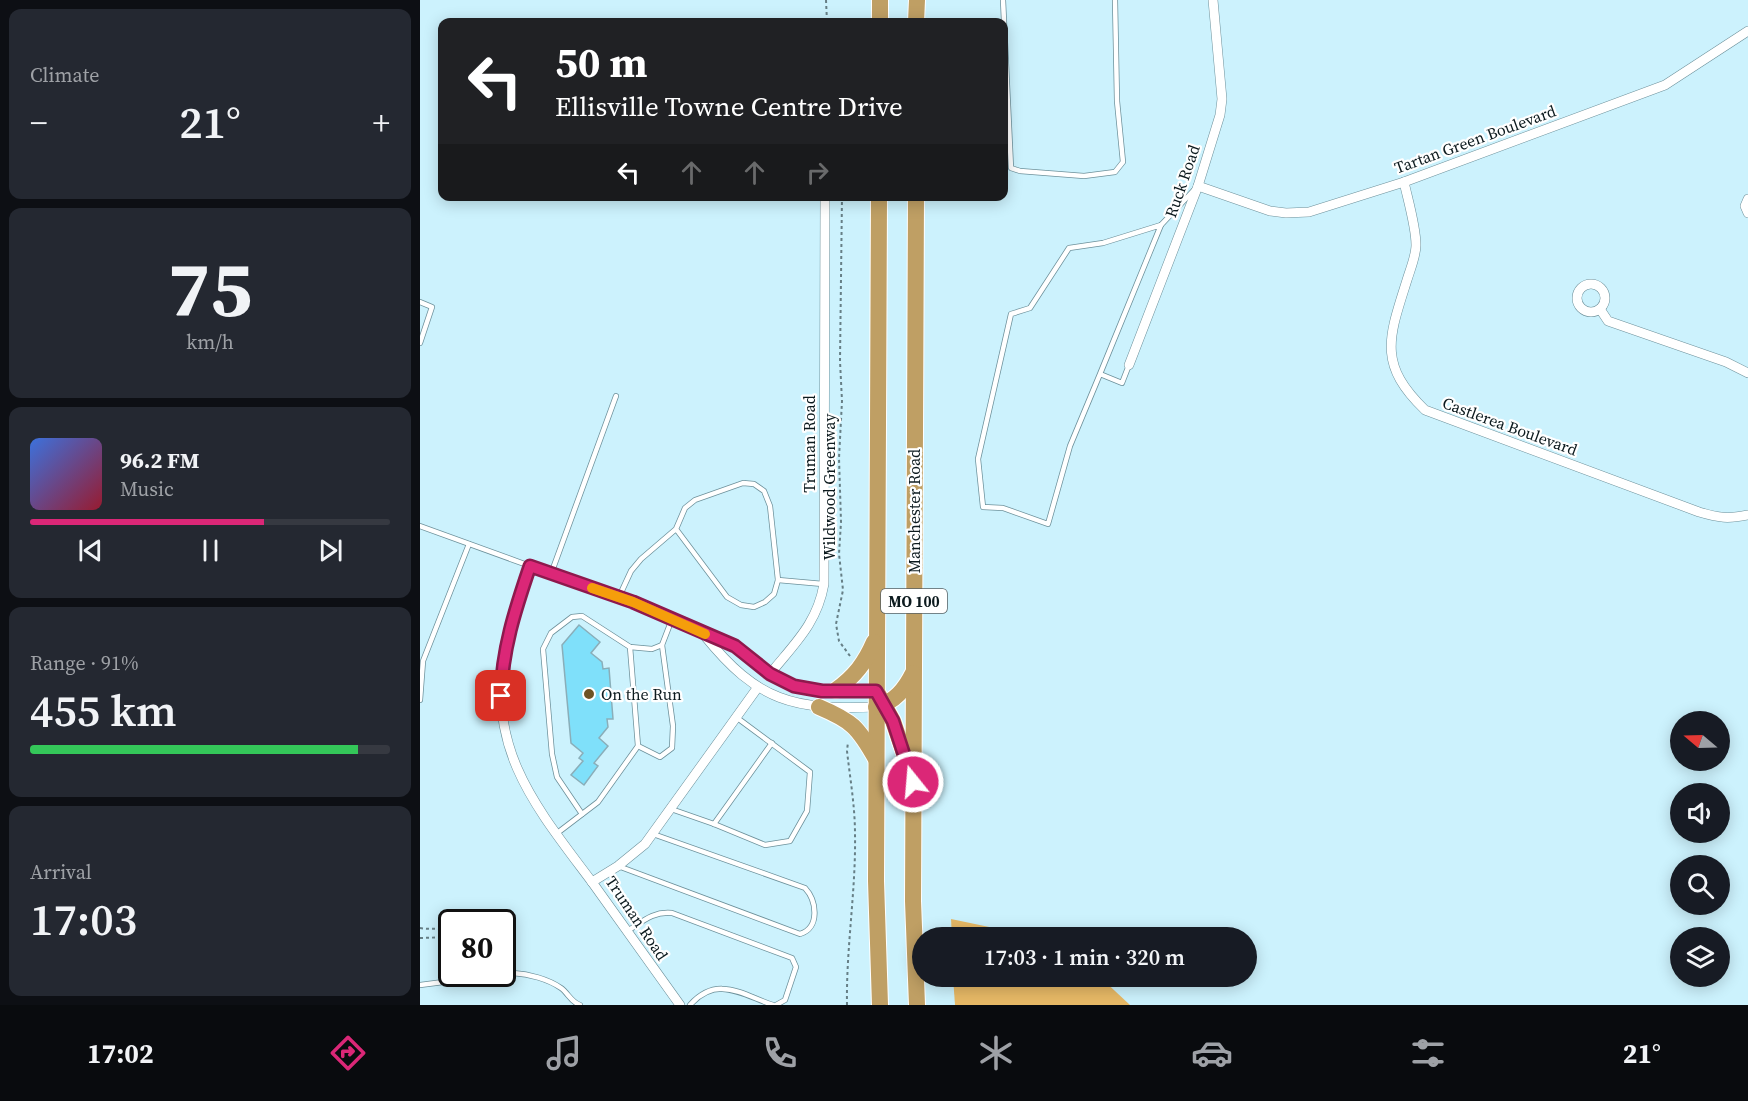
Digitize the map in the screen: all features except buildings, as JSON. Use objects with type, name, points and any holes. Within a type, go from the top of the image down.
[{"type":"highway","points":[[880,0],[880,18]]},
{"type":"highway","points":[[916,0],[916,18]]},
{"type":"highway","name":"MO 100","points":[[879,201],[877,635],[879,701],[876,760],[876,881],[880,1005]]},
{"type":"highway","name":"Manchester Road","points":[[916,201],[913,912],[916,1005]]},
{"type":"highway","points":[[836,690],[860,670],[877,635]]},
{"type":"highway","points":[[913,782],[901,742],[879,701],[897,697],[914,673]]},
{"type":"highway","points":[[819,707],[852,723],[876,760]]},
{"type":"street","name":"Ruck Road","points":[[1129,365],[1198,186],[1220,115],[1222,99],[1213,0]]},
{"type":"street","name":"Tartan Green Boulevard","points":[[1198,186],[1270,210],[1286,213],[1309,212],[1404,182],[1665,85],[1748,31]]},
{"type":"street","name":"Castlerea Boulevard","points":[[1404,182],[1416,246],[1395,312],[1391,356],[1399,378],[1410,396],[1425,410],[1699,512],[1723,519],[1747,517]]},
{"type":"street","points":[[1748,199],[1745,206],[1748,213]]},
{"type":"street","name":"Truman Road","points":[[770,674],[816,614],[824,584],[825,201]]},
{"type":"street","points":[[1600,309],[1608,321],[1726,362],[1748,373]]},
{"type":"street","points":[[592,882],[539,810],[516,768],[507,741],[501,696],[501,671],[505,648],[530,566],[619,597],[735,646],[781,681],[807,689],[836,690],[879,701]]},
{"type":"street","points":[[703,633],[724,660],[758,687],[789,702],[819,707],[879,701]]},
{"type":"street","name":"Truman Road","points":[[680,1005],[592,882],[634,854],[653,834],[758,687]]},
{"type":"lane","points":[[1003,0],[1004,18]]},
{"type":"lane","points":[[1008,105],[1011,168],[1020,171],[1084,176],[1115,171],[1123,162],[1117,101],[1115,0]]},
{"type":"lane","points":[[1161,225],[1103,243],[1069,248],[1030,308],[1011,314],[978,459],[983,507],[1003,508],[1048,524],[1070,446],[1161,225],[1198,186]]},
{"type":"lane","points":[[420,302],[432,307],[420,340]]},
{"type":"lane","points":[[1100,374],[1122,383],[1129,365]]},
{"type":"lane","points":[[551,574],[616,396]]},
{"type":"lane","points":[[619,597],[631,571],[641,559],[676,529],[685,508],[695,500],[743,483],[754,484],[764,491],[770,506],[778,580],[774,594],[765,602],[754,607],[741,605],[727,597],[676,529]]},
{"type":"lane","points":[[420,526],[530,566]]},
{"type":"lane","points":[[420,700],[423,661],[469,544]]},
{"type":"lane","points":[[778,580],[824,584]]},
{"type":"lane","points":[[582,814],[557,777],[552,754],[543,649],[551,633],[572,617],[582,616],[630,647],[651,649],[662,645]]},
{"type":"lane","points":[[638,746],[660,757],[672,748],[673,726],[662,645],[672,618]]},
{"type":"lane","points":[[556,834],[598,802],[638,746],[630,647]]},
{"type":"lane","points":[[671,809],[765,845],[790,841],[807,811],[810,772],[736,717]]},
{"type":"lane","points":[[714,824],[772,743]]},
{"type":"lane","points":[[618,866],[800,934],[808,932],[813,925],[811,895],[805,888],[653,834]]},
{"type":"lane","points":[[626,932],[654,914],[661,912],[672,914],[792,958],[796,967],[785,1000],[774,1005],[723,988],[713,988],[701,994],[690,1005]]},
{"type":"lane","points":[[420,985],[513,973],[528,974],[562,988],[579,1005]]},
{"type":"path","points":[[826,0],[827,18]]},
{"type":"path","name":"Wildwood Greenway","points":[[843,201],[840,268],[842,401],[839,439],[842,522],[839,554],[843,590],[836,624],[839,641],[851,658]]},
{"type":"path","points":[[847,1005],[855,834],[847,751],[848,740]]},
{"type":"path","points":[[420,928],[438,929]]},
{"type":"path","points":[[420,938],[438,937]]},
{"type":"shaded area","points":[[951,919],[989,927],[951,927]]},
{"type":"shaded area","points":[[954,987],[1111,987],[1130,1005],[955,1005]]},
{"type":"slow traffic","points":[[592,588],[633,602],[687,624],[705,634]]},
{"type":"place","name":"On the Run","points":[[589,694]]},
{"type":"route","points":[[501,696],[501,671],[505,648],[530,566],[633,602],[687,624],[735,646],[770,674],[794,686],[822,691],[876,691],[893,721],[913,782]]}]
